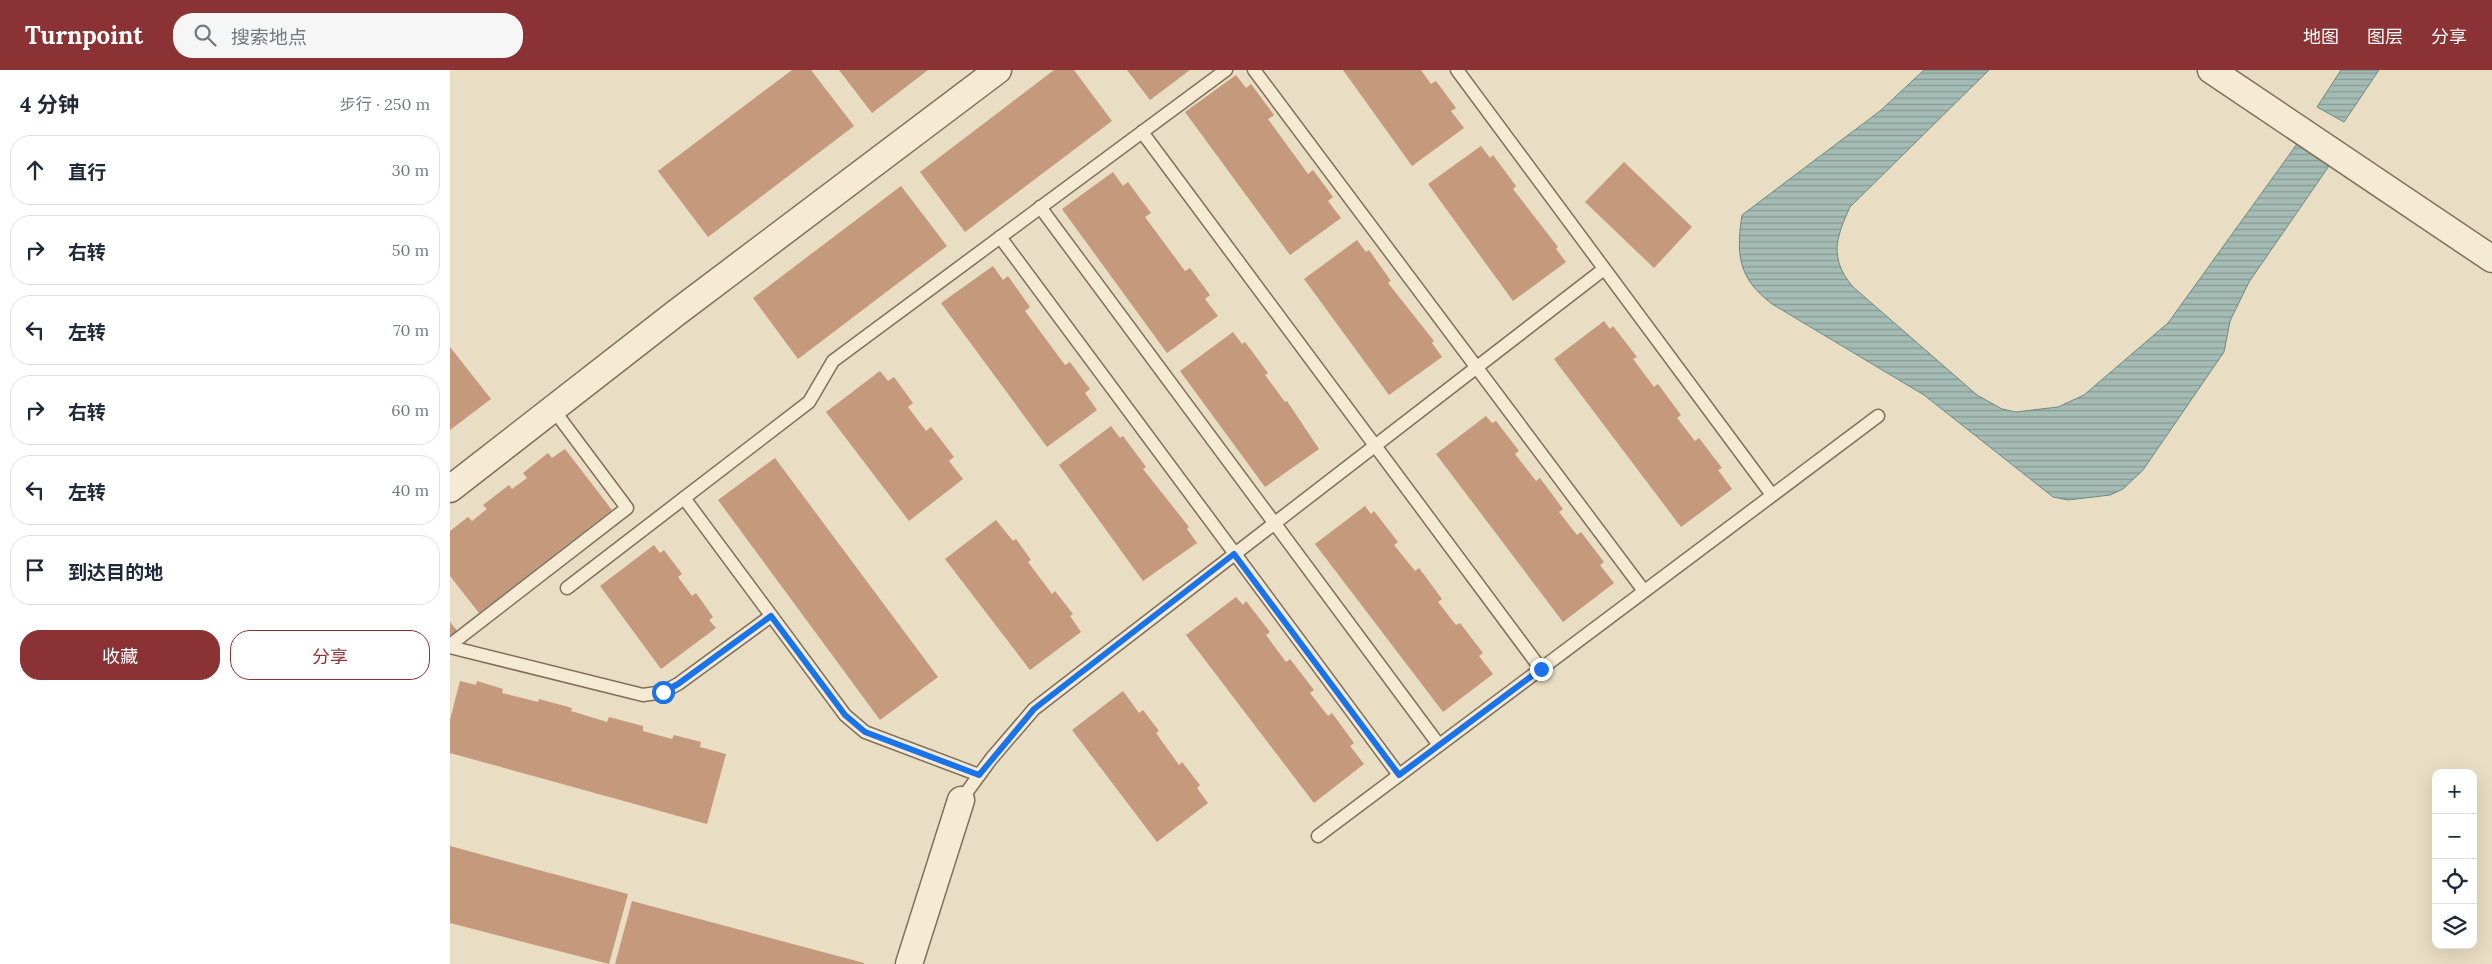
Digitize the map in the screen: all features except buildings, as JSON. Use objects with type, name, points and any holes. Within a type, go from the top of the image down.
[{"type":"street","points":[[450,489],[676,313],[998,70]]},
{"type":"street","points":[[2210,70],[2492,259]]},
{"type":"street","points":[[909,964],[961,800]]},
{"type":"lane","points":[[567,588],[809,402],[833,361],[1226,70]]},
{"type":"lane","points":[[1254,70],[1644,591]]},
{"type":"lane","points":[[1456,70],[1772,495]]},
{"type":"lane","points":[[1142,132],[1541,669]]},
{"type":"lane","points":[[1040,207],[1439,745]]},
{"type":"lane","points":[[1000,237],[1399,775]]},
{"type":"lane","points":[[961,800],[979,775],[1034,709],[1604,269]]},
{"type":"lane","points":[[450,646],[627,508],[553,409]]},
{"type":"lane","points":[[1318,836],[1878,416]]},
{"type":"lane","points":[[684,498],[845,715],[865,732],[979,775]]},
{"type":"lane","points":[[450,646],[643,695],[663,692],[678,684],[771,616]]},
{"type":"water","points":[[1924,70],[1989,70],[1850,207],[1838,238],[1837,247],[1840,266],[1852,286],[1977,395],[2002,409],[2016,412],[2058,407],[2084,395],[2168,323],[2297,144],[2329,166],[2249,282],[2230,321],[2224,352],[2143,470],[2123,489],[2110,495],[2068,500],[2053,497],[1924,395],[1772,304],[1752,285],[1746,275],[1742,265],[1739,242],[1742,215],[1880,111]]},
{"type":"water","points":[[2341,70],[2379,70],[2344,122],[2317,107]]},
{"type":"route","points":[[663,692],[678,684],[771,616],[845,715],[865,732],[979,775],[1034,709],[1234,554],[1399,775],[1541,669]]}]
